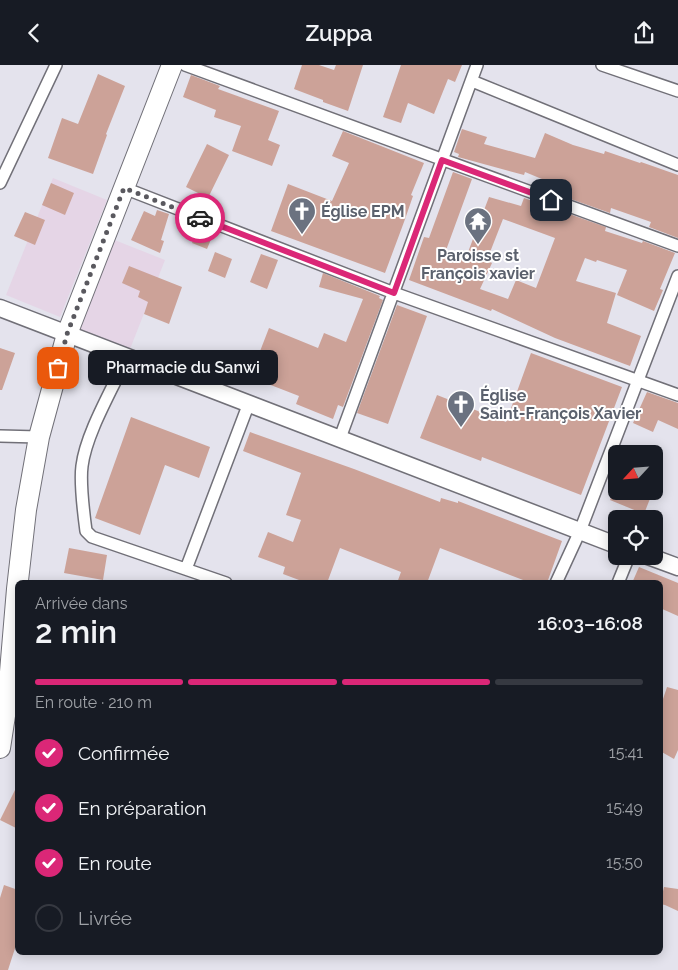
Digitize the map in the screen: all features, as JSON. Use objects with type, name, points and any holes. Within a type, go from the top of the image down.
[{"type":"highway","points":[[17,580],[39,437],[67,334],[172,65]]},
{"type":"highway","points":[[0,748],[8,696],[15,602]]},
{"type":"main road","points":[[0,308],[608,542]]},
{"type":"main road","points":[[663,562],[678,567]]},
{"type":"street","points":[[0,183],[56,65]]},
{"type":"street","points":[[185,65],[678,246]]},
{"type":"street","points":[[340,438],[478,65]]},
{"type":"street","points":[[602,65],[678,91]]},
{"type":"street","points":[[472,81],[678,165]]},
{"type":"street","points":[[124,188],[394,293],[678,395]]},
{"type":"street","points":[[557,580],[580,531],[678,276]]},
{"type":"street","points":[[127,357],[89,438],[85,453],[82,468],[86,531],[92,537],[217,580]]},
{"type":"street","points":[[186,569],[249,403]]},
{"type":"street","points":[[0,436],[39,437]]},
{"type":"street","points":[[619,580],[625,565]]},
{"type":"shaded area","points":[[53,178],[107,200],[60,317],[6,295]]},
{"type":"shaded area","points":[[112,239],[165,260],[130,349],[77,329]]},
{"type":"building","points":[[302,65],[319,65],[334,70],[336,65],[363,65],[348,111],[294,89]]},
{"type":"building","points":[[401,65],[462,65],[455,82],[448,79],[434,114],[408,103],[401,123],[383,117]]},
{"type":"building","points":[[98,74],[125,86],[93,174],[48,158],[62,118],[78,124]]},
{"type":"building","points":[[191,75],[220,86],[218,89],[279,111],[268,140],[280,145],[272,166],[232,151],[241,126],[214,117],[216,110],[183,97]]},
{"type":"building","points":[[462,129],[487,137],[484,144],[535,158],[545,133],[573,145],[604,154],[605,151],[678,175],[678,238],[649,227],[651,222],[611,208],[610,213],[551,192],[554,184],[525,172],[524,175],[458,157],[459,154],[454,152]]},
{"type":"building","points":[[343,131],[424,163],[411,195],[413,196],[385,273],[271,231],[288,184],[332,201],[349,163],[332,156]]},
{"type":"building","points":[[207,144],[229,155],[208,198],[186,187]]},
{"type":"building","points":[[453,172],[472,179],[445,253],[465,260],[489,197],[521,206],[524,198],[606,227],[605,231],[642,243],[643,241],[675,253],[660,289],[663,290],[654,311],[617,295],[627,270],[585,258],[576,281],[616,293],[607,323],[641,336],[630,366],[555,338],[492,309],[491,311],[409,280],[424,237],[429,238]],"holes":[[[503,219],[555,238],[536,288],[516,280],[508,299],[480,289],[492,263],[487,260]]]},
{"type":"building","points":[[51,183],[74,193],[65,215],[42,205]]},
{"type":"building","points":[[157,210],[169,214],[161,240],[164,241],[160,253],[131,240],[144,211],[155,216]]},
{"type":"building","points":[[25,212],[45,220],[35,245],[14,236]]},
{"type":"building","points":[[199,226],[214,232],[207,249],[192,243]]},
{"type":"building","points":[[215,252],[232,259],[225,278],[208,271]]},
{"type":"building","points":[[261,254],[278,260],[267,289],[250,282]]},
{"type":"building","points":[[129,266],[182,287],[169,324],[144,314],[148,302],[138,297],[140,291],[122,283]]},
{"type":"building","points":[[323,273],[380,296],[379,298],[383,300],[343,407],[338,405],[333,419],[296,404],[299,396],[250,377],[269,328],[318,348],[324,333],[346,342],[363,299],[319,287]]},
{"type":"building","points":[[397,305],[427,316],[388,424],[357,413]]},
{"type":"building","points":[[0,348],[15,353],[2,390],[0,390]]},
{"type":"building","points":[[531,353],[622,387],[581,495],[482,457],[481,461],[420,438],[437,395],[506,422]]},
{"type":"building","points":[[647,392],[678,403],[678,429],[658,420],[653,432],[633,423]]},
{"type":"building","points":[[131,417],[210,447],[199,478],[165,465],[140,535],[95,518]]},
{"type":"building","points":[[250,432],[440,502],[441,498],[458,503],[458,501],[562,541],[548,580],[523,580],[440,548],[428,580],[398,580],[401,572],[340,548],[328,580],[299,580],[283,574],[285,567],[258,557],[268,532],[293,542],[301,520],[286,515],[301,473],[243,451]]},
{"type":"building","points":[[610,500],[649,500],[646,510],[634,510]]},
{"type":"building","points":[[69,548],[107,555],[103,580],[64,573]]},
{"type":"building","points":[[639,567],[678,583],[678,616],[663,609],[663,580],[633,580]]},
{"type":"building","points":[[667,687],[678,690],[678,750],[674,759],[663,753],[663,699]]},
{"type":"building","points":[[15,790],[15,828],[0,820]]},
{"type":"building","points":[[4,885],[15,889],[15,948],[8,970],[0,970],[0,898]]},
{"type":"building","points":[[664,887],[678,889],[678,911],[663,905]]},
{"type":"way so far","points":[[58,368],[67,334],[124,188],[200,218]]},
{"type":"place","name":"Église EPM","points":[[302,235]]},
{"type":"place","name":"Paroisse st François xavier","points":[[478,245]]},
{"type":"place","name":"Pharmacie du Sanwi","points":[[58,368]]},
{"type":"place","name":"Église Saint-François Xavier","points":[[461,428]]},
{"type":"route","points":[[200,218],[394,293],[442,160],[551,200]]}]
